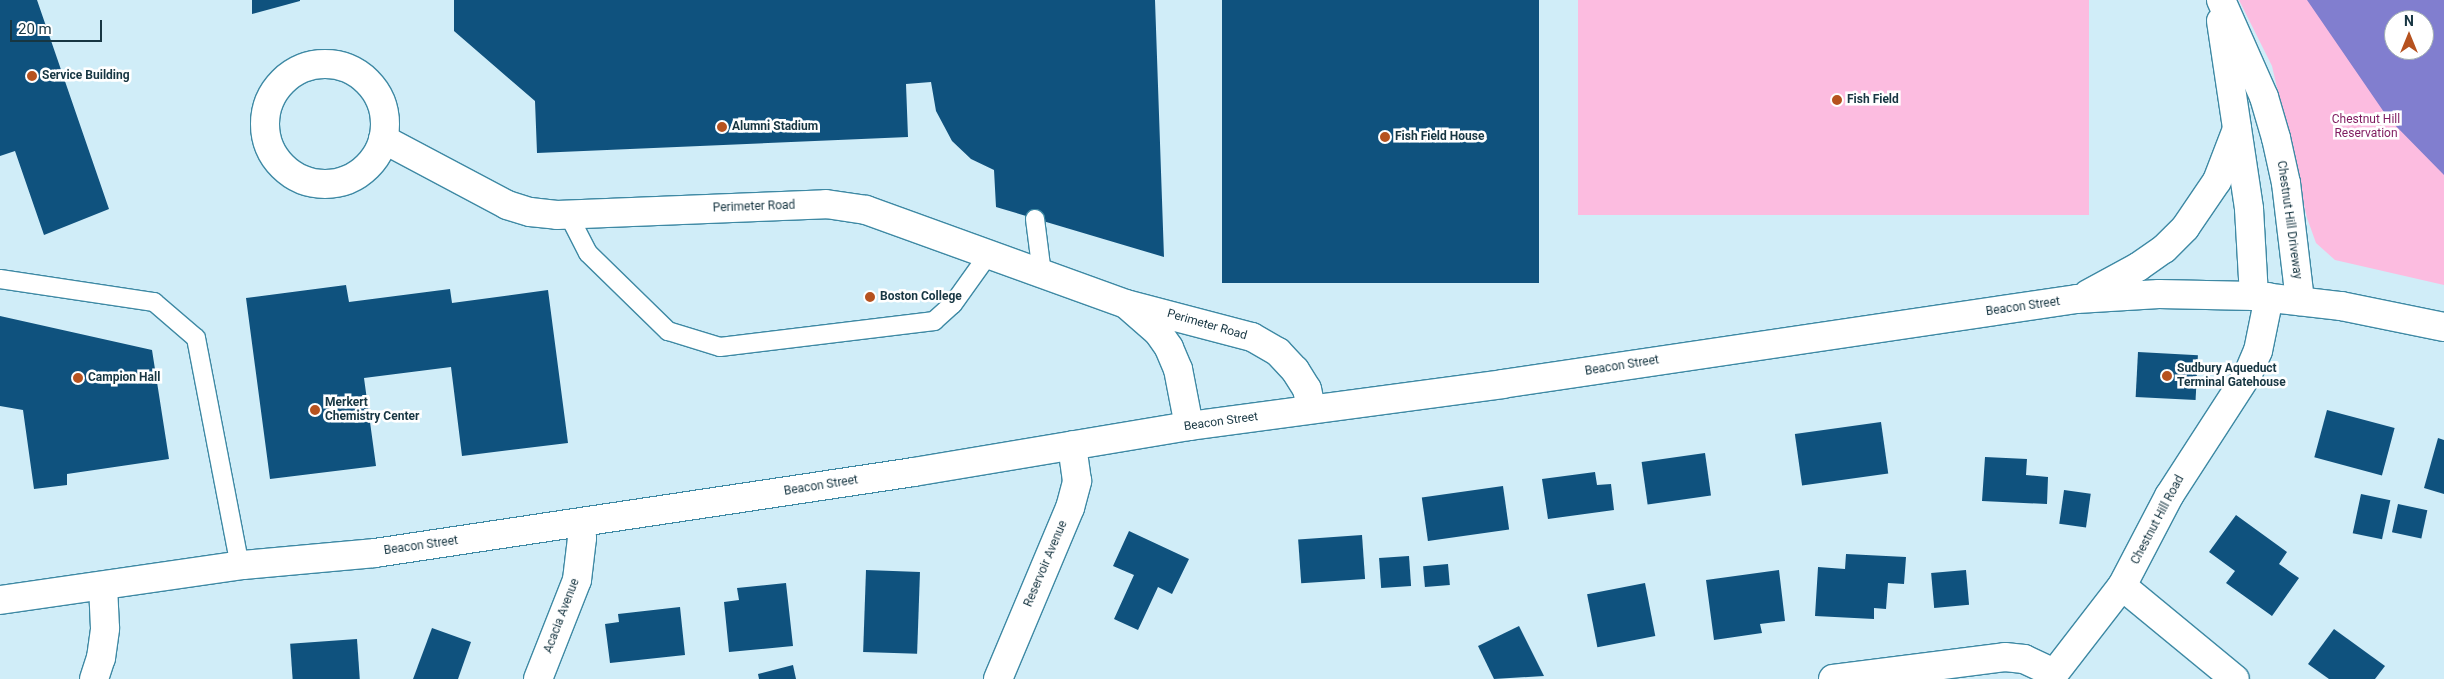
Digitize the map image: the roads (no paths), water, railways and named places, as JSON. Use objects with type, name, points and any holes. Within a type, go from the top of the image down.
[{"type":"main road","name":"Chestnut Hill Driveway","points":[[2219,0],[2262,296]]},
{"type":"main road","name":"Chestnut Hill Driveway","points":[[2219,0],[2260,89],[2276,138],[2286,183],[2300,301]]},
{"type":"main road","points":[[316,65],[335,65],[354,71],[369,83],[380,100],[385,119],[383,139],[374,158],[361,172],[343,181],[323,184],[303,180],[286,170],[269,146],[265,117],[270,98],[281,82],[297,70],[316,65]]},
{"type":"main road","points":[[2078,299],[2138,267],[2164,248],[2185,228],[2217,181],[2237,129]]},
{"type":"main road","name":"Perimeter Road","points":[[383,139],[507,205],[530,212],[568,214],[826,204],[866,210],[1126,304],[1252,337],[1278,352],[1296,370],[1307,389],[1311,408]]},
{"type":"main road","name":"Beacon Street","points":[[0,600],[240,566],[375,553],[914,472],[1072,444],[1189,426],[1311,408],[1502,384],[2078,299],[2194,294],[2262,296],[2444,326]]},
{"type":"main road","name":"Chestnut Hill Road","points":[[2052,676],[2122,586],[2169,496],[2248,374],[2258,351],[2262,296]]},
{"type":"main road","name":"Perimeter Road","points":[[1126,304],[1158,332],[1169,348],[1178,369],[1189,426]]},
{"type":"main road","name":"Reservoir Avenue","points":[[998,679],[1070,508],[1077,481],[1072,444]]},
{"type":"main road","name":"Acacia Avenue","points":[[538,679],[577,580],[582,538],[580,523]]},
{"type":"main road","points":[[94,679],[101,658],[105,628],[102,586]]},
{"type":"main road","points":[[2122,586],[2235,679]]},
{"type":"main road","points":[[1833,679],[2005,657],[2024,659],[2052,676]]},
{"type":"lane","points":[[568,214],[588,253],[668,331],[720,347],[934,321],[954,304],[988,255]]},
{"type":"lane","points":[[1035,219],[1042,274]]},
{"type":"lane","points":[[0,279],[154,302],[196,338],[240,566]]},
{"type":"place","name":"Service Building","points":[[32,76]]},
{"type":"place","name":"Fish Field","points":[[1837,100]]},
{"type":"place","name":"Alumni Stadium","points":[[722,127]]},
{"type":"place","name":"Fish Field House","points":[[1385,137]]},
{"type":"place","name":"Boston College","points":[[870,297]]},
{"type":"place","name":"Sudbury Aqueduct Terminal Gatehouse","points":[[2167,376]]},
{"type":"place","name":"Campion Hall","points":[[78,378]]},
{"type":"place","name":"Merkert Chemistry Center","points":[[315,410]]},
{"type":"park label","name":"Chestnut Hill Reservation","points":[[2366,127]]}]
